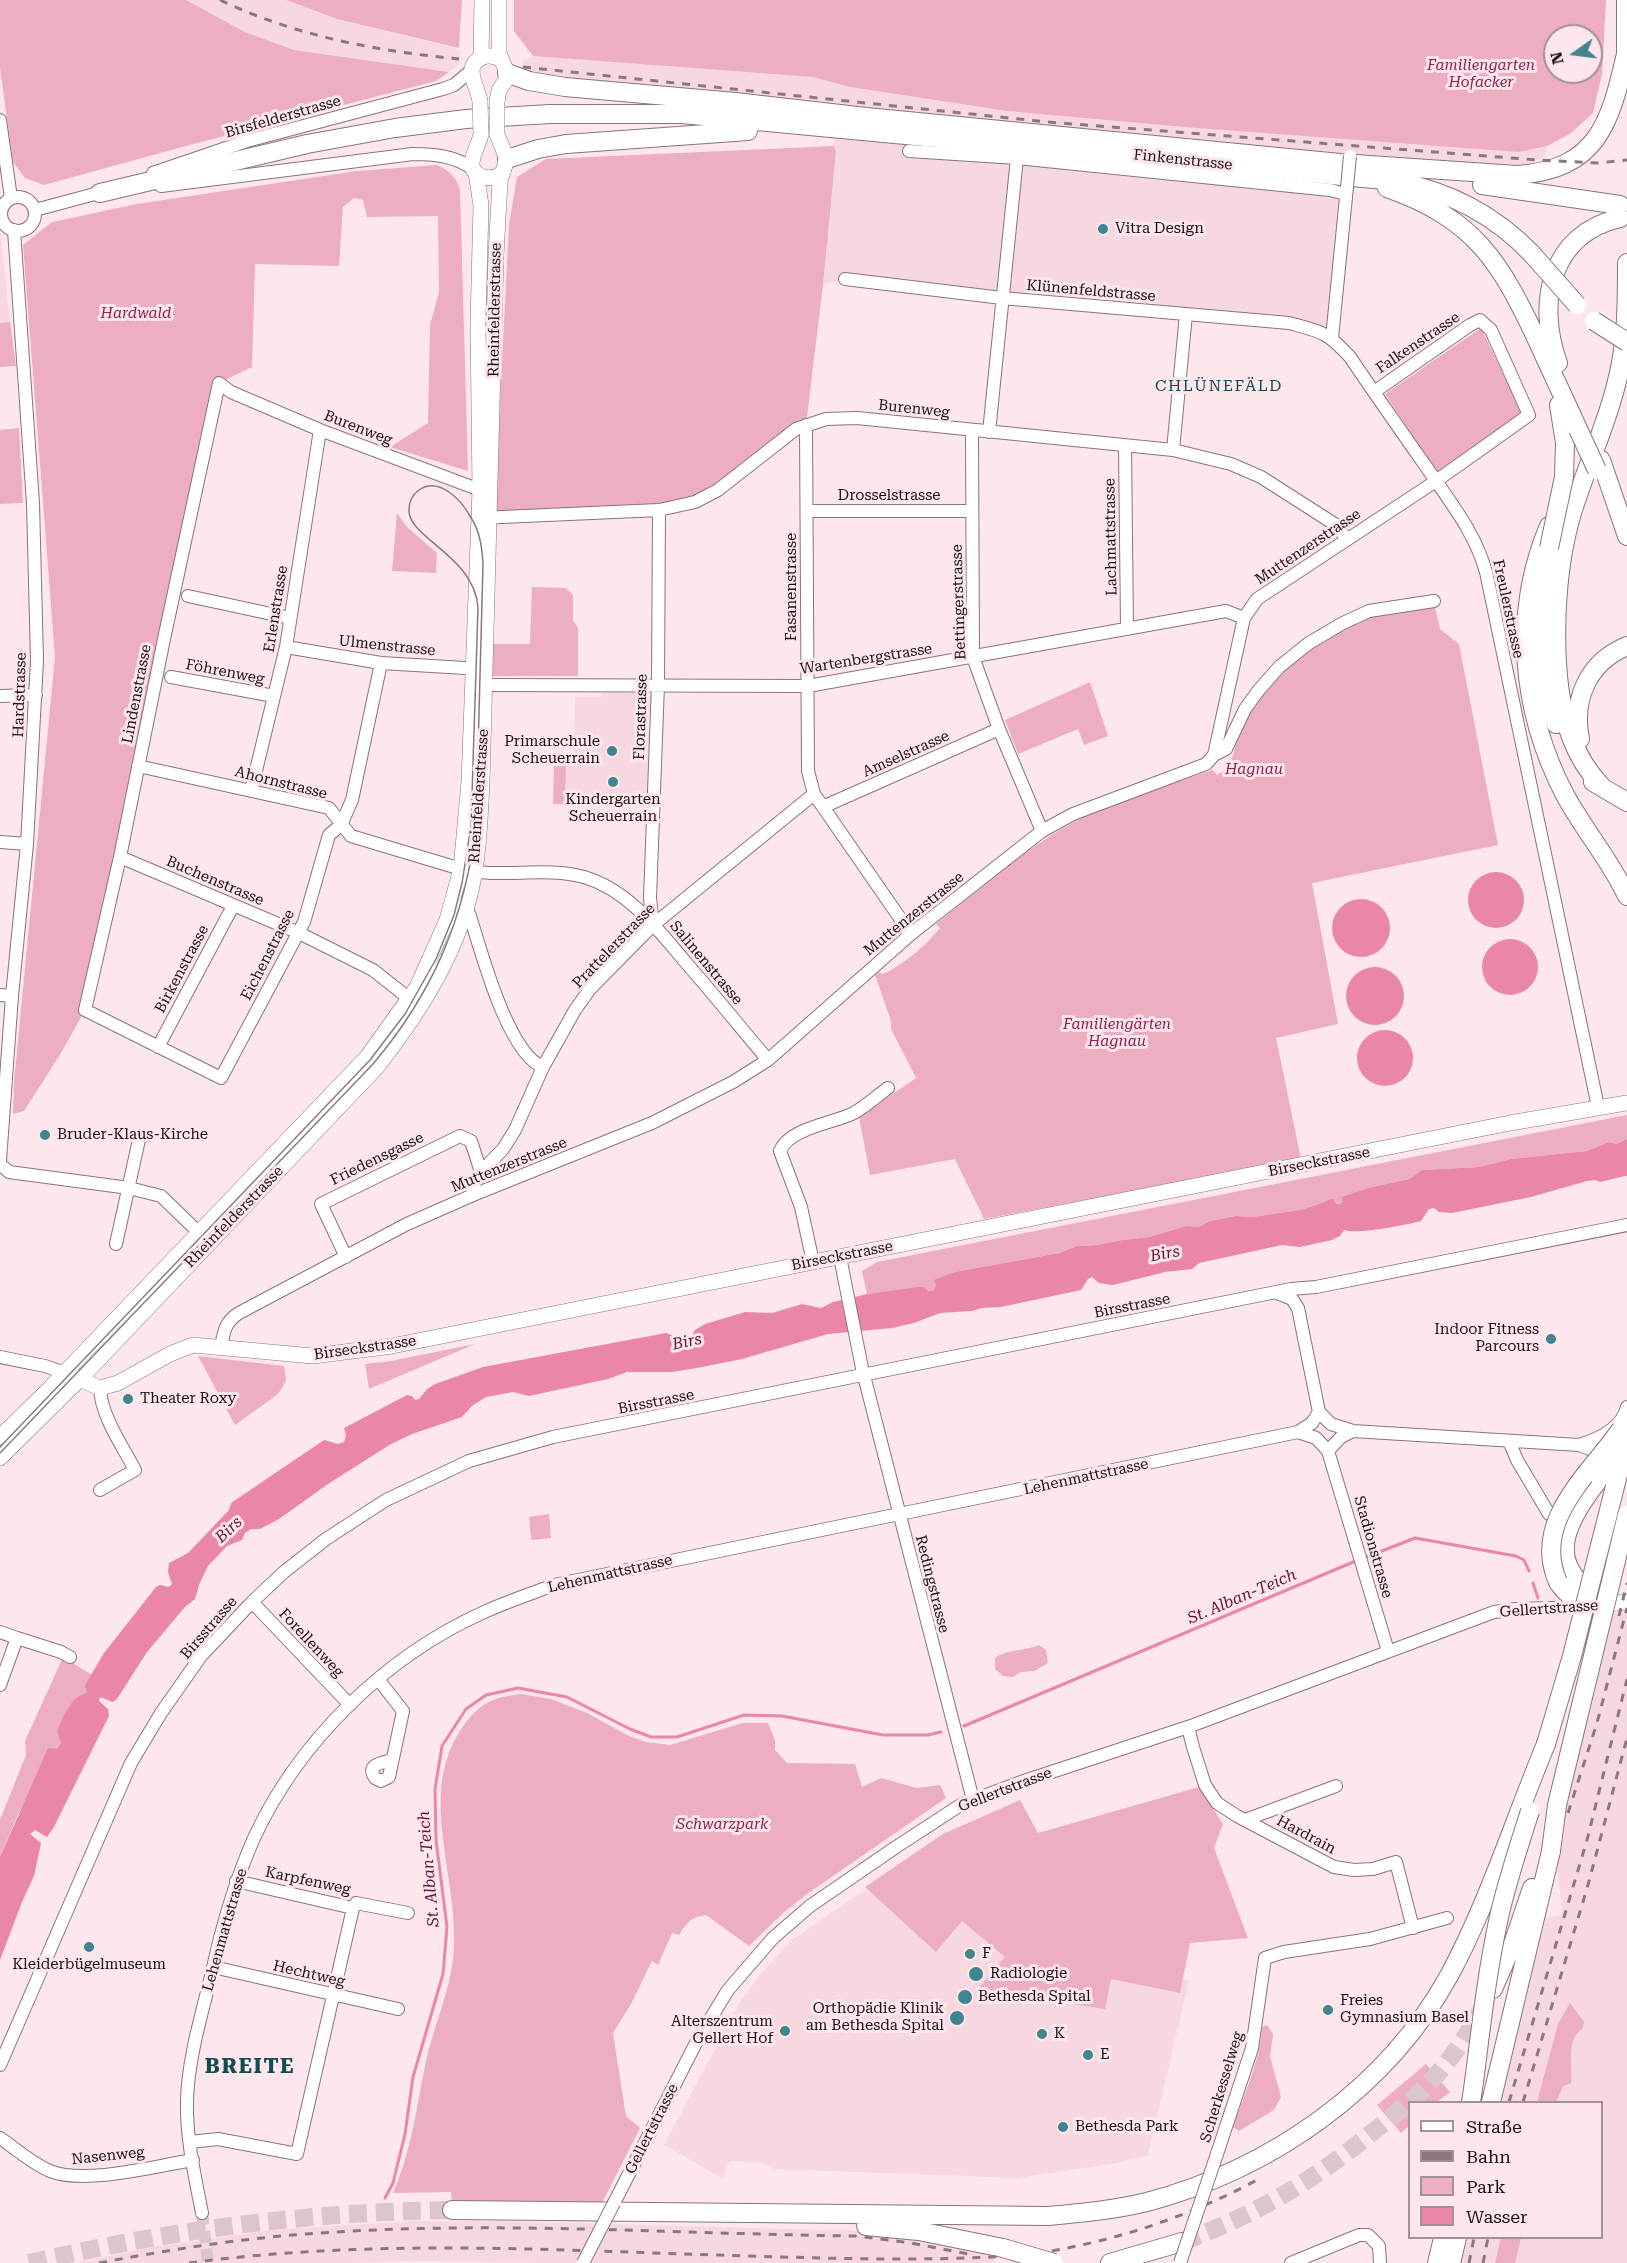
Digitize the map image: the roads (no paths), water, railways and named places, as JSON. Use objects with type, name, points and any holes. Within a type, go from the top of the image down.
[{"type":"highway","points":[[1626,0],[1627,90]]},
{"type":"highway","points":[[1344,175],[1508,175],[1550,170],[1581,153],[1601,131],[1613,106],[1626,54]]},
{"type":"highway","points":[[504,66],[529,81],[565,87],[735,102],[866,124]]},
{"type":"highway","points":[[100,193],[307,144],[407,126],[466,119],[550,114],[682,114],[866,124],[1406,183],[1451,197],[1489,217],[1532,254],[1594,321],[1627,342]]},
{"type":"highway","points":[[505,166],[538,149],[566,144],[866,124]]},
{"type":"highway","points":[[1344,175],[1620,212],[1574,243],[1558,266],[1549,295],[1548,320],[1552,343],[1582,428]]},
{"type":"highway","points":[[1344,175],[1388,188],[1447,216],[1473,237],[1489,255],[1511,287],[1551,371],[1582,428],[1614,499],[1627,536]]},
{"type":"highway","points":[[1602,787],[1581,760],[1565,718],[1558,668],[1558,614],[1562,558],[1569,522],[1609,410],[1623,351],[1627,263]]},
{"type":"highway","points":[[1551,371],[1564,435],[1564,477],[1544,583],[1541,625],[1543,665],[1548,695],[1555,723],[1571,759],[1585,776],[1627,802]]},
{"type":"highway","points":[[1609,410],[1554,513],[1541,543],[1528,597],[1526,650],[1533,713],[1550,762],[1566,797],[1627,896]]},
{"type":"highway","points":[[1602,787],[1582,746],[1578,702],[1594,669],[1614,651],[1627,646]]},
{"type":"highway","points":[[1593,1600],[1579,1603],[1572,1598],[1564,1577],[1551,1558],[1552,1540],[1557,1519],[1568,1498],[1610,1445],[1627,1416]]},
{"type":"highway","points":[[452,2210],[1048,2216],[1108,2209],[1154,2200],[1223,2176],[1296,2137],[1320,2121],[1362,2085],[1403,2041],[1440,1990],[1467,1940],[1546,1744],[1572,1656],[1627,1439]]},
{"type":"highway","points":[[1564,1577],[1565,1544],[1572,1519],[1581,1502],[1627,1446]]},
{"type":"highway","points":[[1491,2101],[1547,1848],[1627,1515]]},
{"type":"highway","points":[[1471,2101],[1488,1974],[1500,1914],[1542,1771],[1546,1744]]},
{"type":"highway","points":[[1493,1989],[1519,1929],[1547,1848]]},
{"type":"highway","points":[[778,2214],[812,2224],[919,2231],[1003,2248],[1054,2263]]},
{"type":"highway","points":[[1437,2263],[1443,2239]]},
{"type":"highway","points":[[1451,2263],[1457,2239]]},
{"type":"highway","points":[[1110,2263],[1182,2242]]},
{"type":"main road","points":[[481,58],[482,0]]},
{"type":"main road","name":"Rheinfelderstrasse","points":[[467,871],[467,826],[480,669],[485,490],[496,255],[500,181],[505,166],[497,134],[498,94],[506,80],[499,0]]},
{"type":"main road","points":[[472,70],[474,63],[490,56],[504,66]]},
{"type":"main road","name":"Rheinfelderstrasse","points":[[472,70],[480,102],[481,134],[472,158],[481,205],[478,323],[485,490]]},
{"type":"main road","points":[[475,171],[487,178],[496,177],[505,166]]},
{"type":"main road","name":"Rheinfelderstrasse","points":[[0,1458],[80,1379],[377,1067],[402,1036],[431,958],[459,905],[480,827],[486,685],[480,669]]},
{"type":"main road","name":"Rheinfelderstrasse","points":[[0,1437],[65,1373],[367,1058],[415,1003]]},
{"type":"main road","name":"Birseckstrasse","points":[[100,1388],[118,1383],[182,1348],[203,1345],[287,1355],[335,1355],[413,1342],[813,1262],[841,1263],[1598,1107],[1627,1103]]},
{"type":"main road","points":[[65,1373],[100,1388]]},
{"type":"main road","points":[[1593,1600],[1620,1602]]},
{"type":"street","name":"Birsfelderstrasse","points":[[34,210],[100,193],[199,156],[247,141],[443,89],[454,85],[472,70]]},
{"type":"street","points":[[0,120],[10,198]]},
{"type":"street","name":"Finkenstrasse","points":[[909,151],[1017,158],[1330,190],[1344,175]]},
{"type":"street","name":"Birsfelderstrasse","points":[[100,193],[413,154],[448,157],[460,161],[475,171]]},
{"type":"street","points":[[989,432],[1017,158]]},
{"type":"street","points":[[1332,338],[1344,175]]},
{"type":"street","points":[[23,197],[31,202],[34,210],[34,220],[28,228],[14,230],[6,226],[1,218],[3,204],[10,198],[23,197]]},
{"type":"street","name":"Hardstrasse","points":[[0,1162],[6,995],[27,844],[36,695],[33,503],[14,230]]},
{"type":"street","name":"Klünenfeldstrasse","points":[[845,279],[1002,298],[1289,323],[1322,332],[1332,338]]},
{"type":"street","points":[[1173,450],[1186,314]]},
{"type":"street","name":"Falkenstrasse","points":[[1374,392],[1480,320],[1491,330],[1529,415]]},
{"type":"street","name":"Freulerstrasse","points":[[1332,338],[1350,357],[1469,529],[1479,548],[1486,572],[1598,1107]]},
{"type":"street","name":"Burenweg","points":[[219,383],[231,392],[320,430],[485,490]]},
{"type":"street","name":"Lindenstrasse","points":[[85,1010],[120,857],[219,383]]},
{"type":"street","name":"Muttenzerstrasse","points":[[221,1347],[225,1327],[231,1318],[407,1224],[652,1123],[733,1082],[768,1060],[911,934],[1042,831],[1073,814],[1206,764],[1214,755],[1244,618],[1257,599],[1436,481],[1529,415]]},
{"type":"street","name":"Burenweg","points":[[484,518],[659,510],[695,502],[718,490],[786,435],[806,425],[826,419],[857,418],[1173,450],[1231,464],[1261,477],[1336,525],[1347,539]]},
{"type":"street","name":"Fasanenstrasse","points":[[806,425],[808,771],[814,794]]},
{"type":"street","name":"Erlenstrasse","points":[[251,791],[286,647],[320,430]]},
{"type":"street","name":"Bettingerstrasse","points":[[972,430],[973,657],[999,729],[1042,831]]},
{"type":"street","name":"Lachmattstrasse","points":[[1125,446],[1127,628]]},
{"type":"street","name":"Florastrasse","points":[[653,925],[650,898],[658,685],[659,510]]},
{"type":"street","name":"Drosselstrasse","points":[[807,511],[971,511]]},
{"type":"street","points":[[188,596],[290,618]]},
{"type":"street","points":[[1214,755],[1226,749],[1245,709],[1257,691],[1279,667],[1309,643],[1343,622],[1370,611],[1434,601]]},
{"type":"street","name":"Wartenbergstrasse","points":[[486,685],[808,686],[1226,610],[1244,618]]},
{"type":"street","name":"Ulmenstrasse","points":[[286,647],[381,663],[480,669]]},
{"type":"street","name":"Eichenstrasse","points":[[85,1010],[221,1078],[304,922],[329,835],[341,825],[352,800],[381,663]]},
{"type":"street","name":"Föhrenweg","points":[[171,677],[274,696]]},
{"type":"street","points":[[0,696],[36,695]]},
{"type":"street","name":"Amselstrasse","points":[[825,806],[999,729]]},
{"type":"street","name":"Ahornstrasse","points":[[138,766],[328,808],[351,836],[467,871]]},
{"type":"street","points":[[814,794],[825,806],[911,934]]},
{"type":"street","name":"Prattelerstrasse","points":[[473,1195],[472,1187],[481,1172],[509,1140],[543,1067],[575,1010],[590,989],[653,925],[814,794]]},
{"type":"street","points":[[0,842],[27,844]]},
{"type":"street","name":"Buchenstrasse","points":[[120,857],[297,932],[373,970],[415,1003]]},
{"type":"street","name":"Salinenstrasse","points":[[467,871],[560,873],[585,878],[608,888],[629,902],[653,925],[768,1060]]},
{"type":"street","points":[[459,905],[504,1013],[525,1053],[534,1064],[543,1067]]},
{"type":"street","name":"Birkenstrasse","points":[[158,1047],[233,906]]},
{"type":"street","points":[[813,1262],[801,1207],[780,1151],[783,1145],[811,1127],[854,1113],[888,1088]]},
{"type":"street","points":[[116,1244],[140,1135]]},
{"type":"street","name":"Friedensgasse","points":[[346,1257],[321,1204],[460,1136],[471,1141],[481,1172]]},
{"type":"street","points":[[0,1162],[9,1172],[129,1188],[161,1196],[192,1227]]},
{"type":"street","name":"Birsstrasse","points":[[0,2066],[131,1763],[161,1713],[201,1656],[252,1602],[317,1546],[386,1500],[469,1461],[553,1437],[1627,1225]]},
{"type":"street","name":"Redingstrasse","points":[[841,1263],[864,1375],[973,1800]]},
{"type":"street","points":[[1298,1308],[1304,1297],[1316,1287]]},
{"type":"street","points":[[1275,1293],[1292,1299],[1298,1308],[1319,1412],[1331,1424],[1353,1431],[1579,1445],[1596,1452],[1607,1462],[1614,1482],[1590,1577],[1593,1600]]},
{"type":"street","points":[[0,1357],[45,1366],[65,1373]]},
{"type":"street","points":[[100,1388],[100,1400],[135,1470],[100,1490]]},
{"type":"street","points":[[1579,1445],[1594,1440],[1611,1430],[1620,1422],[1627,1407]]},
{"type":"street","points":[[1298,1432],[1312,1423],[1319,1412]]},
{"type":"street","points":[[1298,1432],[1316,1438],[1328,1451],[1341,1437],[1353,1431]]},
{"type":"street","name":"Lehenmattstrasse","points":[[202,2213],[186,2102],[213,1967],[236,1881],[255,1836],[287,1781],[309,1750],[350,1705],[378,1679],[430,1641],[507,1602],[554,1585],[1298,1432]]},
{"type":"street","points":[[1509,1441],[1517,1460],[1549,1514]]},
{"type":"street","name":"Stadionstrasse","points":[[1328,1451],[1388,1651]]},
{"type":"street","name":"Gellertstrasse","points":[[583,2263],[698,2039],[728,1990],[758,1953],[810,1906],[955,1808],[1021,1782],[1188,1727],[1494,1612],[1593,1600]]},
{"type":"street","name":"Forellenweg","points":[[252,1602],[350,1705]]},
{"type":"street","points":[[0,1632],[70,1657]]},
{"type":"street","points":[[0,1686],[17,1638]]},
{"type":"street","points":[[378,1679],[403,1711],[392,1760]]},
{"type":"street","name":"Hardrain","points":[[1188,1727],[1205,1785],[1217,1803],[1334,1867],[1353,1870],[1373,1869],[1396,1862],[1413,1928]]},
{"type":"street","name":"Hardrain","points":[[1245,1820],[1336,1786]]},
{"type":"street","name":"Karpfenweg","points":[[236,1881],[353,1908],[356,1903],[408,1913]]},
{"type":"street","points":[[190,2142],[218,2139],[297,2154],[353,1908]]},
{"type":"street","name":"Scherkesselweg","points":[[1180,2263],[1252,2048],[1265,1958],[1284,1952],[1370,1939],[1447,1918]]},
{"type":"street","name":"Hechtweg","points":[[213,1967],[398,2009]]},
{"type":"street","name":"Nasenweg","points":[[0,2138],[50,2171],[68,2175],[105,2174],[193,2160]]},
{"type":"street","points":[[1291,2263],[1359,2235],[1368,2235],[1379,2246],[1380,2263]]},
{"type":"water","points":[[1496,872],[1507,874],[1516,880],[1522,889],[1524,900],[1522,911],[1516,920],[1507,926],[1496,928],[1485,926],[1476,920],[1470,911],[1468,900],[1470,889],[1476,880],[1485,874]]},
{"type":"water","points":[[1361,899],[1377,904],[1385,912],[1390,928],[1385,944],[1377,952],[1361,957],[1345,952],[1337,944],[1332,928],[1337,912],[1345,904]]},
{"type":"water","points":[[1505,939],[1515,939],[1530,947],[1536,956],[1538,967],[1536,978],[1530,987],[1515,995],[1505,995],[1494,990],[1487,983],[1482,972],[1482,962],[1487,951],[1494,944]]},
{"type":"water","points":[[1375,967],[1391,972],[1399,980],[1404,996],[1399,1012],[1391,1020],[1375,1025],[1359,1020],[1351,1012],[1346,996],[1351,980],[1359,972]]},
{"type":"water","points":[[1379,1030],[1391,1030],[1401,1034],[1409,1042],[1413,1058],[1409,1074],[1401,1082],[1391,1086],[1379,1086],[1369,1082],[1361,1074],[1357,1064],[1357,1052],[1361,1042],[1369,1034]]},
{"type":"water","name":"Birs","points":[[1627,1139],[1627,1176],[1600,1182],[1587,1181],[1531,1197],[1452,1213],[1439,1212],[1434,1208],[1429,1209],[1421,1221],[1414,1223],[1369,1230],[1344,1230],[1340,1236],[1332,1240],[1300,1247],[1282,1245],[1199,1263],[1192,1269],[1165,1272],[1113,1285],[1099,1283],[1092,1277],[1081,1290],[1001,1307],[940,1313],[892,1328],[828,1334],[742,1359],[697,1368],[672,1372],[627,1372],[608,1379],[529,1396],[513,1392],[486,1397],[472,1406],[462,1417],[412,1434],[391,1444],[328,1484],[279,1519],[260,1529],[251,1529],[245,1533],[242,1540],[227,1546],[208,1566],[195,1599],[185,1607],[147,1652],[117,1699],[113,1702],[100,1697],[99,1701],[108,1709],[109,1716],[54,1827],[47,1837],[35,1830],[30,1834],[41,1843],[34,1876],[0,1960],[0,1857],[48,1748],[57,1749],[61,1743],[57,1731],[65,1713],[76,1699],[87,1693],[85,1685],[104,1653],[156,1587],[160,1585],[169,1587],[172,1584],[168,1572],[169,1563],[188,1553],[229,1510],[231,1503],[324,1440],[338,1444],[344,1442],[346,1435],[344,1428],[407,1395],[412,1396],[415,1400],[419,1399],[427,1389],[435,1384],[483,1367],[666,1333],[684,1339],[691,1337],[695,1330],[705,1324],[745,1312],[772,1313],[802,1304],[821,1308],[833,1302],[867,1294],[918,1287],[933,1291],[936,1285],[934,1280],[955,1272],[1059,1253],[1077,1246],[1149,1237],[1186,1226],[1199,1227],[1210,1221],[1236,1216],[1252,1217],[1300,1210],[1332,1198],[1337,1204],[1342,1204],[1342,1197],[1368,1188],[1409,1179],[1422,1170],[1479,1167],[1511,1159],[1587,1151],[1609,1142],[1617,1144]]},
{"type":"waterway","name":"St. Alban-Teich","points":[[1364,1558],[1415,1538],[1516,1556],[1524,1560],[1529,1571]]},
{"type":"waterway","name":"St. Alban-Teich","points":[[964,1726],[1358,1560]]},
{"type":"waterway","name":"St. Alban-Teich","points":[[1533,1583],[1538,1598]]},
{"type":"waterway","name":"St. Alban-Teich","points":[[385,2198],[393,2183],[405,2134],[413,2077],[443,1974],[447,1927],[436,1840],[435,1789],[442,1746],[466,1709],[486,1695],[518,1688],[567,1697],[630,1729],[651,1737],[677,1737],[744,1715],[782,1716],[883,1735],[928,1735],[941,1732]]},
{"type":"tunnel","points":[[1410,2101],[1446,2064],[1485,2003]]},
{"type":"tunnel","points":[[1182,2242],[1237,2219],[1285,2194],[1354,2147],[1408,2103]]},
{"type":"tunnel","points":[[29,2263],[134,2241],[239,2225],[345,2214],[452,2210]]},
{"type":"tunnel","points":[[202,2213],[208,2263]]},
{"type":"tram line","points":[[0,1447],[370,1060],[405,1014],[436,959],[454,915],[462,883],[471,826],[478,608],[474,590],[466,575],[419,530],[412,520],[409,507],[414,494],[427,486],[442,488],[461,503],[476,527],[483,564],[476,826],[464,892],[443,953],[413,1010],[373,1064],[0,1453]]},
{"type":"railway","points":[[220,0],[278,23],[337,40],[459,59]]},
{"type":"railway","points":[[523,67],[1047,122],[1538,160],[1598,163],[1627,160]]},
{"type":"railway","points":[[1619,1616],[1627,1583]]},
{"type":"railway","points":[[1568,1813],[1597,1723],[1627,1608]]},
{"type":"railway","points":[[1509,2101],[1587,1840],[1627,1679]]},
{"type":"railway","points":[[1523,2101],[1588,1885],[1627,1738]]},
{"type":"railway","points":[[189,2263],[312,2251],[436,2248],[854,2259],[941,2259],[1025,2255],[1086,2244],[1144,2228],[1201,2207],[1257,2180]]},
{"type":"railway","points":[[99,2263],[280,2236],[444,2228],[857,2236],[969,2254]]},
{"type":"railway","points":[[1469,2263],[1474,2239]]},
{"type":"railway","points":[[1483,2263],[1488,2239]]},
{"type":"place","name":"Vitra Design","points":[[1103,229]]},
{"type":"place","name":"Primarschule Scheuerrain","points":[[612,751]]},
{"type":"place","name":"Kindergarten Scheuerrain","points":[[613,782]]},
{"type":"place","name":"Bruder-Klaus-Kirche","points":[[45,1135]]},
{"type":"place","name":"Indoor Fitness Parcours","points":[[1551,1339]]},
{"type":"place","name":"Theater Roxy","points":[[128,1399]]},
{"type":"place","name":"Kleiderbügelmuseum","points":[[89,1947]]},
{"type":"place","name":"F","points":[[970,1954]]},
{"type":"place","name":"Radiologie","points":[[976,1974]]},
{"type":"place","name":"Bethesda Spital","points":[[965,1997]]},
{"type":"place","name":"Freies Gymnasium Basel","points":[[1328,2010]]},
{"type":"place","name":"Orthopädie Klinik am Bethesda Spital","points":[[957,2018]]},
{"type":"place","name":"Alterszentrum Gellert Hof","points":[[785,2031]]},
{"type":"place","name":"K","points":[[1042,2034]]},
{"type":"place","name":"E","points":[[1088,2055]]},
{"type":"place","name":"Bethesda Park","points":[[1063,2127]]},
{"type":"district","name":"CHLÜNEFÄLD","points":[[1219,386]]},
{"type":"district","name":"BREITE","points":[[250,2067]]},
{"type":"park label","name":"Familiengarten Hofacker","points":[[1481,74]]},
{"type":"park label","name":"Hardwald","points":[[136,314]]},
{"type":"park label","name":"Hagnau","points":[[1254,770]]},
{"type":"park label","name":"Familiengärten Hagnau","points":[[1117,1034]]},
{"type":"park label","name":"Schwarzpark","points":[[722,1825]]}]
